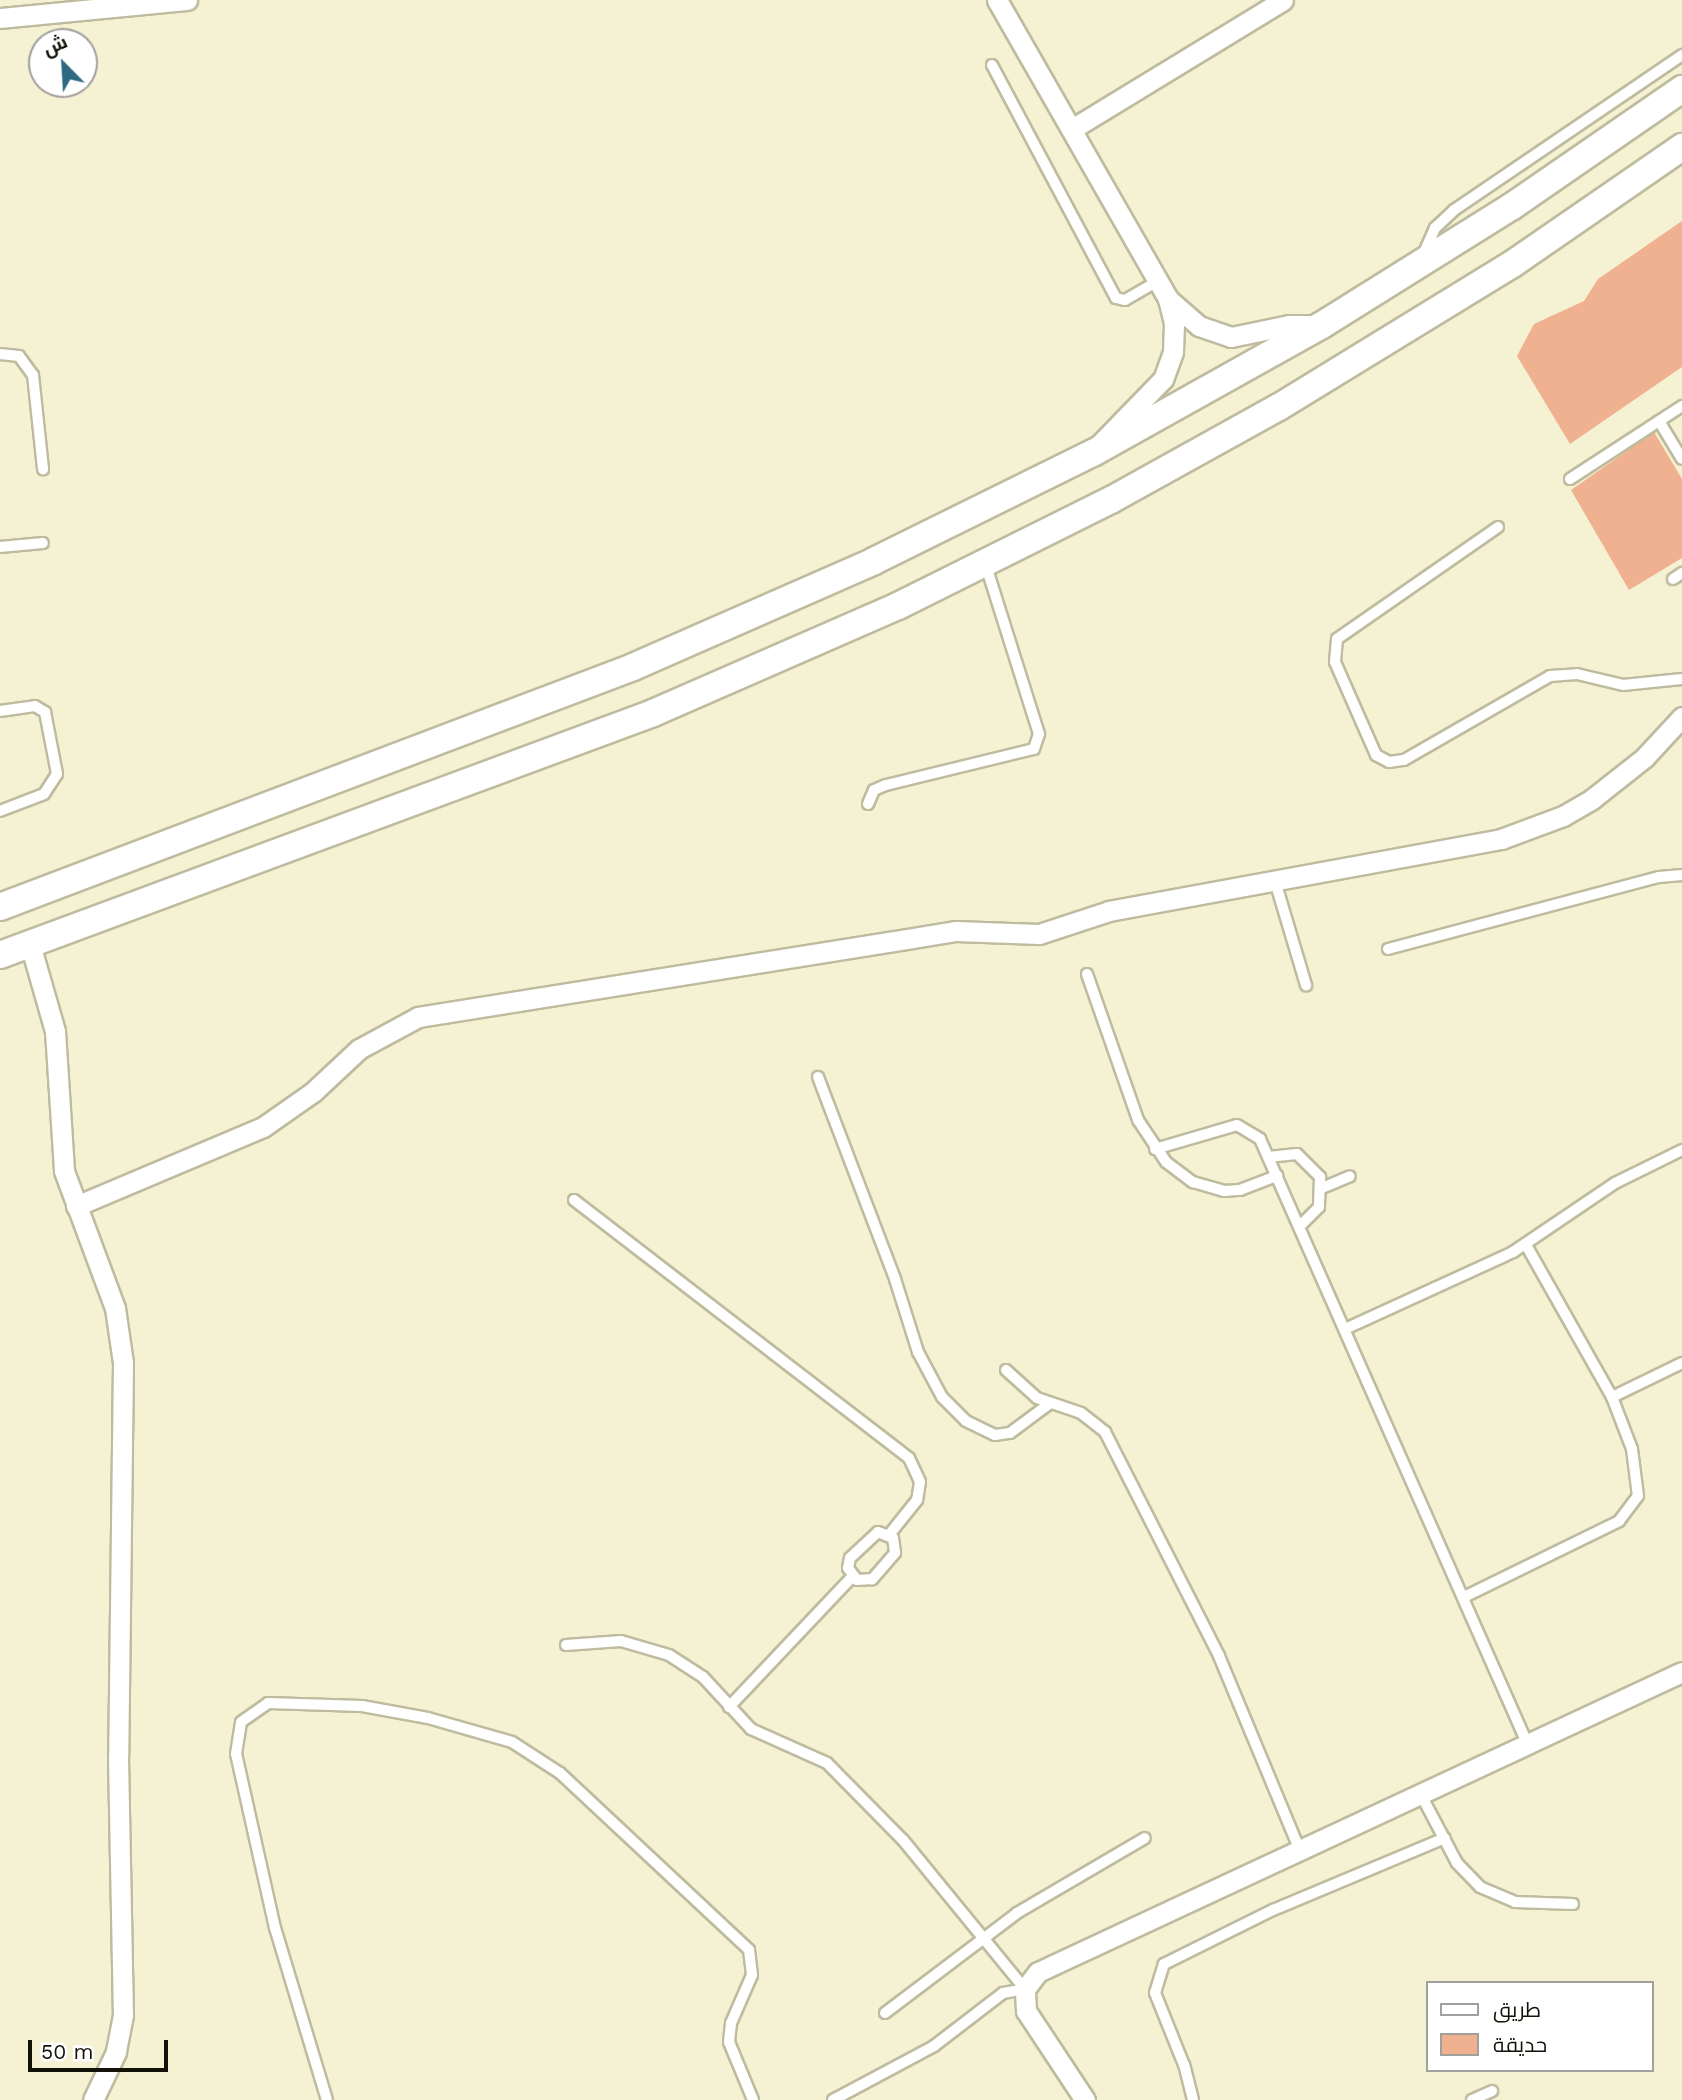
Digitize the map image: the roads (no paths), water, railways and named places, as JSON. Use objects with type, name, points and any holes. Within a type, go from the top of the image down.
[{"type":"street","points":[[0,18],[187,0]]},
{"type":"street","points":[[997,0],[1168,299],[1175,337],[1169,365],[1154,390],[1093,453]]},
{"type":"street","points":[[1072,129],[1283,0]]},
{"type":"street","points":[[0,907],[680,648],[874,561],[1093,453],[1322,325],[1420,265],[1682,89]]},
{"type":"street","points":[[0,955],[665,708],[794,654],[985,563],[1184,461],[1350,365],[1510,265],[1682,147]]},
{"type":"street","points":[[1168,299],[1199,326],[1231,337],[1289,325],[1322,325]]},
{"type":"street","points":[[76,1206],[263,1127],[298,1105],[377,1036],[440,1010],[956,931],[1038,933],[1098,914],[1468,846],[1532,829],[1563,816],[1619,780],[1682,717]]},
{"type":"street","points":[[30,944],[55,1031],[61,1152],[76,1206],[115,1308],[123,1363],[118,1757],[123,2015],[116,2052],[93,2100]]},
{"type":"street","points":[[1086,2100],[1026,2011],[1025,1989],[1038,1972],[1299,1848],[1682,1672]]},
{"type":"lane","points":[[1420,265],[1435,228],[1454,210],[1682,55]]},
{"type":"lane","points":[[992,65],[1116,298],[1125,300],[1158,281]]},
{"type":"lane","points":[[0,354],[19,356],[33,375],[43,469]]},
{"type":"lane","points":[[1570,479],[1682,406]]},
{"type":"lane","points":[[1659,421],[1682,459]]},
{"type":"lane","points":[[1498,527],[1337,639],[1335,662],[1376,755],[1389,762],[1404,760],[1549,676],[1577,674],[1623,685],[1682,679]]},
{"type":"lane","points":[[0,548],[43,542]]},
{"type":"lane","points":[[868,804],[874,790],[886,785],[1034,749],[1039,734],[985,563]]},
{"type":"lane","points":[[0,711],[35,706],[45,712],[57,774],[44,794],[0,811]]},
{"type":"lane","points":[[1388,949],[1659,877],[1682,875]]},
{"type":"lane","points":[[1276,881],[1306,985]]},
{"type":"lane","points":[[1087,974],[1138,1120],[1155,1149],[1180,1173],[1208,1188],[1240,1191],[1277,1176]]},
{"type":"lane","points":[[818,1077],[918,1352],[942,1397],[966,1421],[995,1435],[1010,1433],[1049,1404]]},
{"type":"lane","points":[[1155,1149],[1237,1125],[1254,1132],[1277,1176],[1527,1743]]},
{"type":"lane","points":[[1345,1329],[1526,1245],[1615,1183],[1682,1150]]},
{"type":"lane","points":[[1268,1157],[1287,1152],[1306,1158],[1322,1188],[1319,1208],[1299,1227]]},
{"type":"lane","points":[[1322,1188],[1350,1175]]},
{"type":"lane","points":[[574,1200],[909,1458],[920,1482],[918,1500],[889,1535]]},
{"type":"lane","points":[[1464,1597],[1619,1521],[1630,1511],[1637,1496],[1638,1477],[1612,1397],[1526,1245]]},
{"type":"lane","points":[[1612,1397],[1682,1363]]},
{"type":"lane","points":[[1006,1370],[1049,1404],[1081,1413],[1105,1432],[1219,1656],[1299,1848]]},
{"type":"lane","points":[[729,1707],[852,1577],[850,1558],[873,1534],[889,1535]]},
{"type":"lane","points":[[852,1577],[872,1579],[892,1558],[896,1548],[889,1535]]},
{"type":"lane","points":[[566,1645],[621,1641],[654,1648],[703,1677],[729,1707],[764,1737],[813,1755],[842,1776],[1025,1989],[1003,1993],[934,2046],[833,2100]]},
{"type":"lane","points":[[327,2100],[275,1928],[236,1754],[241,1722],[268,1703],[362,1706],[428,1718],[512,1742],[560,1773],[749,1950],[752,1975],[731,2023],[729,2042],[753,2100]]},
{"type":"lane","points":[[1420,1792],[1464,1873],[1488,1893],[1515,1902],[1573,1904]]},
{"type":"lane","points":[[885,2013],[983,1937],[1053,1890],[1145,1838]]},
{"type":"lane","points":[[1193,2100],[1184,2065],[1155,1993],[1164,1964],[1285,1905],[1444,1839]]},
{"type":"lane","points":[[1472,2100],[1492,2091]]}]
